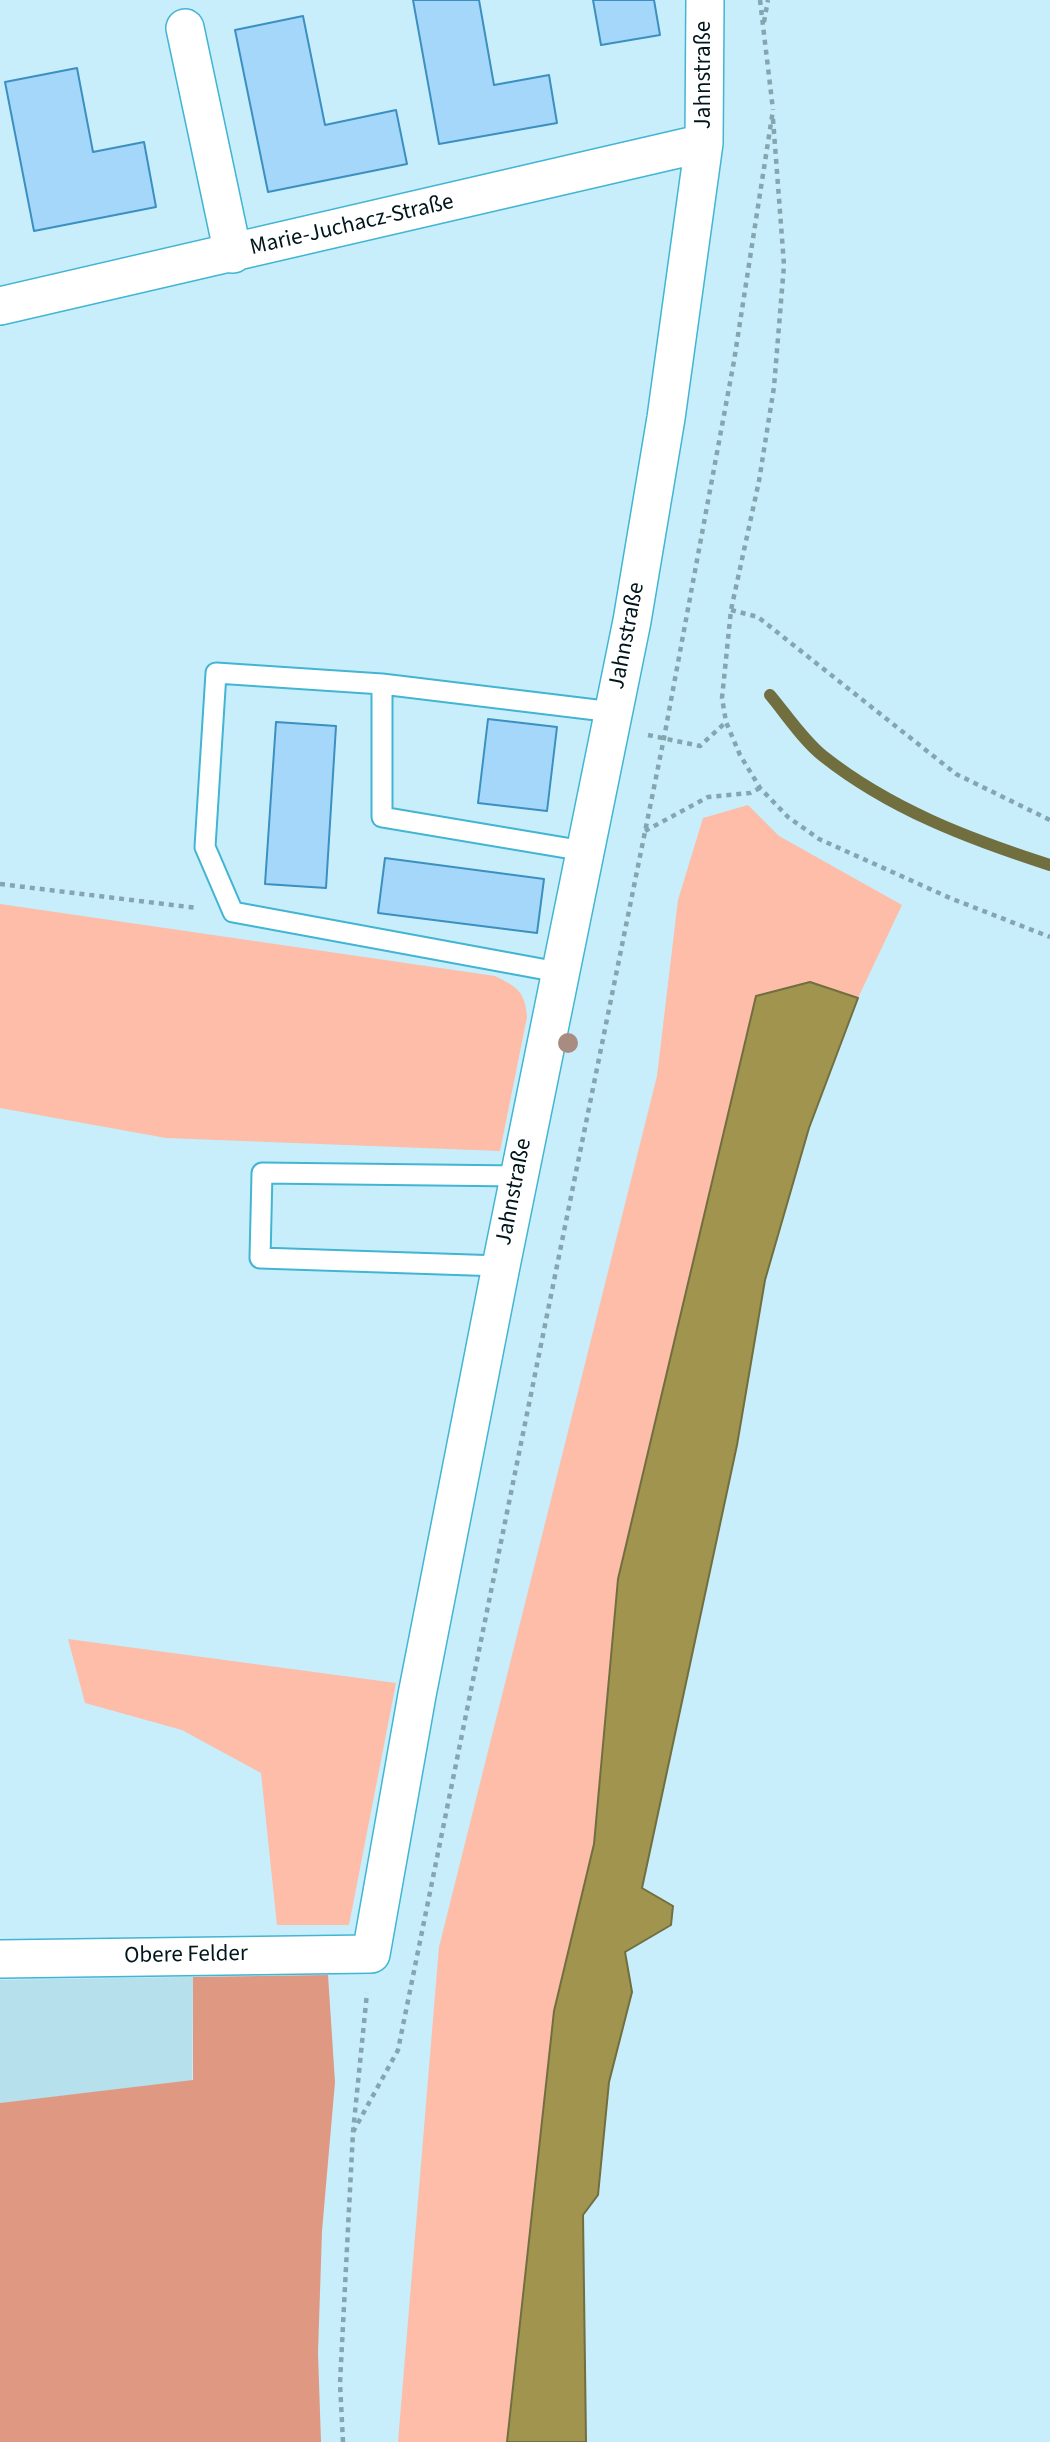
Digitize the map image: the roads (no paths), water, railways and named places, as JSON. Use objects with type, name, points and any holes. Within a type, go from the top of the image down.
[{"type":"street","name":"Jahnstraße","points":[[371,1954],[417,1695],[558,972],[632,621],[666,418],[704,143],[705,0]]},
{"type":"street","points":[[186,28],[233,254]]},
{"type":"street","name":"Marie-Juchacz-Straße","points":[[0,306],[704,143]]},
{"type":"street","name":"Obere Felder","points":[[0,1959],[371,1954]]},
{"type":"lane","points":[[558,972],[233,912],[205,847],[216,673],[382,684],[613,712]]},
{"type":"lane","points":[[382,684],[382,817],[583,851]]},
{"type":"lane","points":[[501,1266],[260,1258],[262,1173],[519,1176]]},
{"type":"waterway","points":[[770,695],[816,750],[875,792],[931,821],[1050,865]]}]
